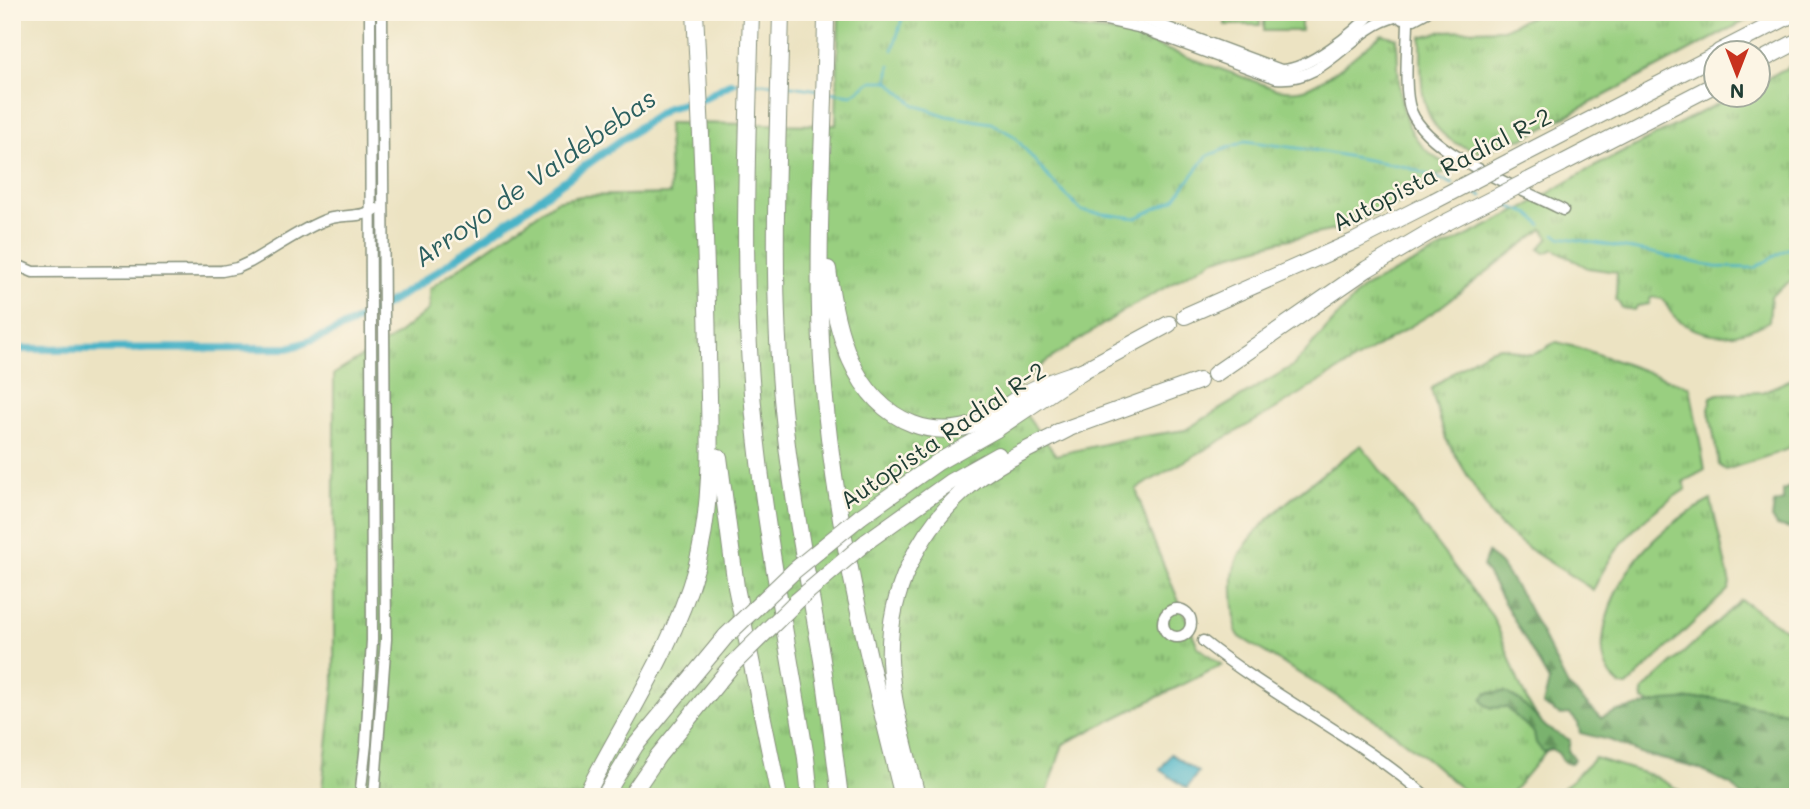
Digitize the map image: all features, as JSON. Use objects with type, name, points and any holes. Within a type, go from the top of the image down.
[{"type":"highway","points":[[585,797],[672,634],[696,567],[704,531],[710,477],[707,291],[695,12]]},
{"type":"highway","points":[[751,12],[747,271],[754,417],[810,797]]},
{"type":"highway","points":[[781,12],[776,216],[783,408],[793,496],[822,662],[840,797]]},
{"type":"highway","points":[[826,12],[820,311],[832,460],[853,578],[906,796]]},
{"type":"highway","name":"Autopista Radial R-2","points":[[1747,38],[1797,12]]},
{"type":"highway","points":[[1772,55],[1798,41]]},
{"type":"highway","name":"Autopista Radial R-2","points":[[1185,316],[1355,241],[1702,62]]},
{"type":"highway","name":"Autopista Radial R-2","points":[[1215,374],[1367,269],[1446,223],[1702,91]]},
{"type":"highway","points":[[821,197],[828,273],[839,327],[858,375],[873,398],[886,410],[902,420],[928,428],[961,428],[993,416],[1026,393],[1084,370]]},
{"type":"highway","points":[[707,291],[726,520],[736,587],[779,797]]},
{"type":"highway","name":"Autopista Radial R-2","points":[[604,797],[635,746],[726,636],[795,570],[860,517],[938,462],[995,430],[1084,370],[1169,324]]},
{"type":"highway","name":"Autopista Radial R-2","points":[[630,797],[658,756],[733,664],[798,600],[866,542],[950,482],[1015,446],[1199,381]]},
{"type":"highway","points":[[906,796],[890,661],[891,621],[903,576],[934,523],[967,488],[992,470],[1068,429]]},
{"type":"highway","points":[[754,675],[785,797]]},
{"type":"street","points":[[360,797],[372,640],[370,12]]},
{"type":"street","points":[[374,797],[386,639],[382,12]]},
{"type":"street","points":[[1063,12],[1074,17],[1138,27],[1276,78],[1289,79],[1314,72],[1391,15],[1408,20],[1427,12]]},
{"type":"street","points":[[1117,12],[1136,16],[1281,70],[1290,70],[1306,64],[1329,49],[1373,12]]},
{"type":"street","points":[[1408,20],[1408,88],[1411,111],[1425,133],[1438,145],[1463,160],[1563,210]]},
{"type":"street","points":[[12,257],[17,265],[33,272],[222,271],[250,262],[325,220],[371,213],[384,203]]},
{"type":"street","points":[[1203,641],[1184,635],[1172,636],[1163,623],[1167,612],[1174,608],[1182,609],[1191,617],[1192,625],[1203,641],[1243,672],[1302,707],[1384,762],[1427,797]]},
{"type":"street","points":[[1184,635],[1192,625]]},
{"type":"green space","points":[[839,12],[1039,12],[1075,28],[1121,33],[1276,89],[1289,90],[1303,89],[1322,80],[1382,34],[1397,38],[1401,96],[1411,131],[1421,145],[1436,158],[1455,167],[1415,187],[1397,205],[1340,229],[1280,241],[1215,259],[1122,312],[1044,363],[1011,395],[1056,455],[1126,439],[1185,430],[1294,365],[1363,288],[1527,206],[1586,171],[1710,108],[1772,108],[1772,76],[1798,62],[1798,275],[1771,296],[1769,321],[1734,334],[1709,334],[1686,325],[1675,317],[1663,299],[1651,297],[1649,304],[1637,306],[1635,310],[1622,308],[1616,299],[1617,272],[1588,268],[1554,249],[1545,253],[1539,249],[1549,238],[1543,229],[1434,312],[1262,417],[1136,489],[1149,530],[1198,647],[1222,665],[1063,744],[1046,797],[321,797],[334,685],[334,374],[393,338],[429,309],[429,289],[556,201],[581,196],[670,194],[668,123],[836,125]]},
{"type":"green space","points":[[1225,12],[1260,12],[1260,25],[1225,25]]},
{"type":"green space","points":[[1264,12],[1301,12],[1301,31],[1264,31]]},
{"type":"green space","points":[[1540,12],[1762,12],[1713,38],[1702,38],[1702,44],[1525,138],[1510,140],[1482,153],[1452,141],[1432,120],[1426,107],[1421,80],[1421,37],[1443,31],[1503,29]]},
{"type":"green space","points":[[1557,342],[1690,387],[1705,470],[1683,482],[1686,489],[1643,520],[1611,558],[1593,590],[1527,547],[1492,517],[1446,439],[1431,389],[1485,352],[1505,347],[1524,354],[1533,354]]},
{"type":"green space","points":[[1798,376],[1798,446],[1726,470],[1719,465],[1709,409],[1711,397],[1718,394],[1763,392]]},
{"type":"green space","points":[[1361,445],[1492,616],[1525,697],[1533,712],[1557,738],[1508,797],[1471,797],[1380,723],[1240,637],[1236,631],[1233,580],[1235,566],[1243,550],[1255,533],[1289,500]]},
{"type":"green space","points":[[1798,474],[1798,521],[1790,529],[1776,526],[1772,519],[1774,504],[1783,501],[1783,490],[1789,487]]},
{"type":"green space","points":[[1711,500],[1730,584],[1728,590],[1627,686],[1620,686],[1604,662],[1603,648],[1609,611],[1617,590],[1628,571],[1656,538]]},
{"type":"green space","points":[[1488,553],[1501,565],[1525,601],[1568,686],[1601,718],[1618,711],[1664,701],[1710,698],[1798,714],[1798,797],[1742,797],[1733,786],[1699,769],[1580,733],[1578,723],[1570,714],[1560,715],[1543,705],[1549,681],[1483,566]]},
{"type":"green space","points":[[1741,600],[1798,638],[1798,691],[1788,724],[1675,713],[1643,700],[1642,691]]},
{"type":"green space","points":[[1505,692],[1520,701],[1547,728],[1570,740],[1568,751],[1575,759],[1570,764],[1564,762],[1558,753],[1551,749],[1543,752],[1536,743],[1534,733],[1506,707],[1492,708],[1485,705],[1482,699],[1487,693]]},
{"type":"green space","points":[[1595,758],[1654,776],[1691,797],[1554,797]]},
{"type":"water","points":[[1171,754],[1198,772],[1187,788],[1160,770]]},
{"type":"waterway","points":[[893,50],[904,12]]},
{"type":"waterway","points":[[888,81],[890,65]]},
{"type":"waterway","name":"Arroyo de Valdebebas","points":[[829,92],[852,95],[872,81],[888,81],[915,105],[947,116],[991,123],[1014,136],[1050,179],[1082,211],[1136,218],[1174,200],[1207,156],[1246,141],[1407,167],[1453,184]]},
{"type":"waterway","name":"Arroyo de Valdebebas","points":[[731,83],[743,83]]},
{"type":"waterway","name":"Arroyo de Valdebebas","points":[[12,349],[288,348],[314,339],[364,317],[411,289],[667,108],[705,98],[731,83]]},
{"type":"waterway","name":"Arroyo de Valdebebas","points":[[756,83],[774,84]]},
{"type":"waterway","name":"Arroyo de Valdebebas","points":[[784,85],[819,90]]},
{"type":"waterway","name":"Arroyo de Valdebebas","points":[[1469,190],[1482,196]]},
{"type":"waterway","name":"Arroyo de Valdebebas","points":[[1498,202],[1530,214],[1541,225]]},
{"type":"waterway","name":"Arroyo de Valdebebas","points":[[1555,234],[1715,267],[1754,268],[1798,243]]}]
